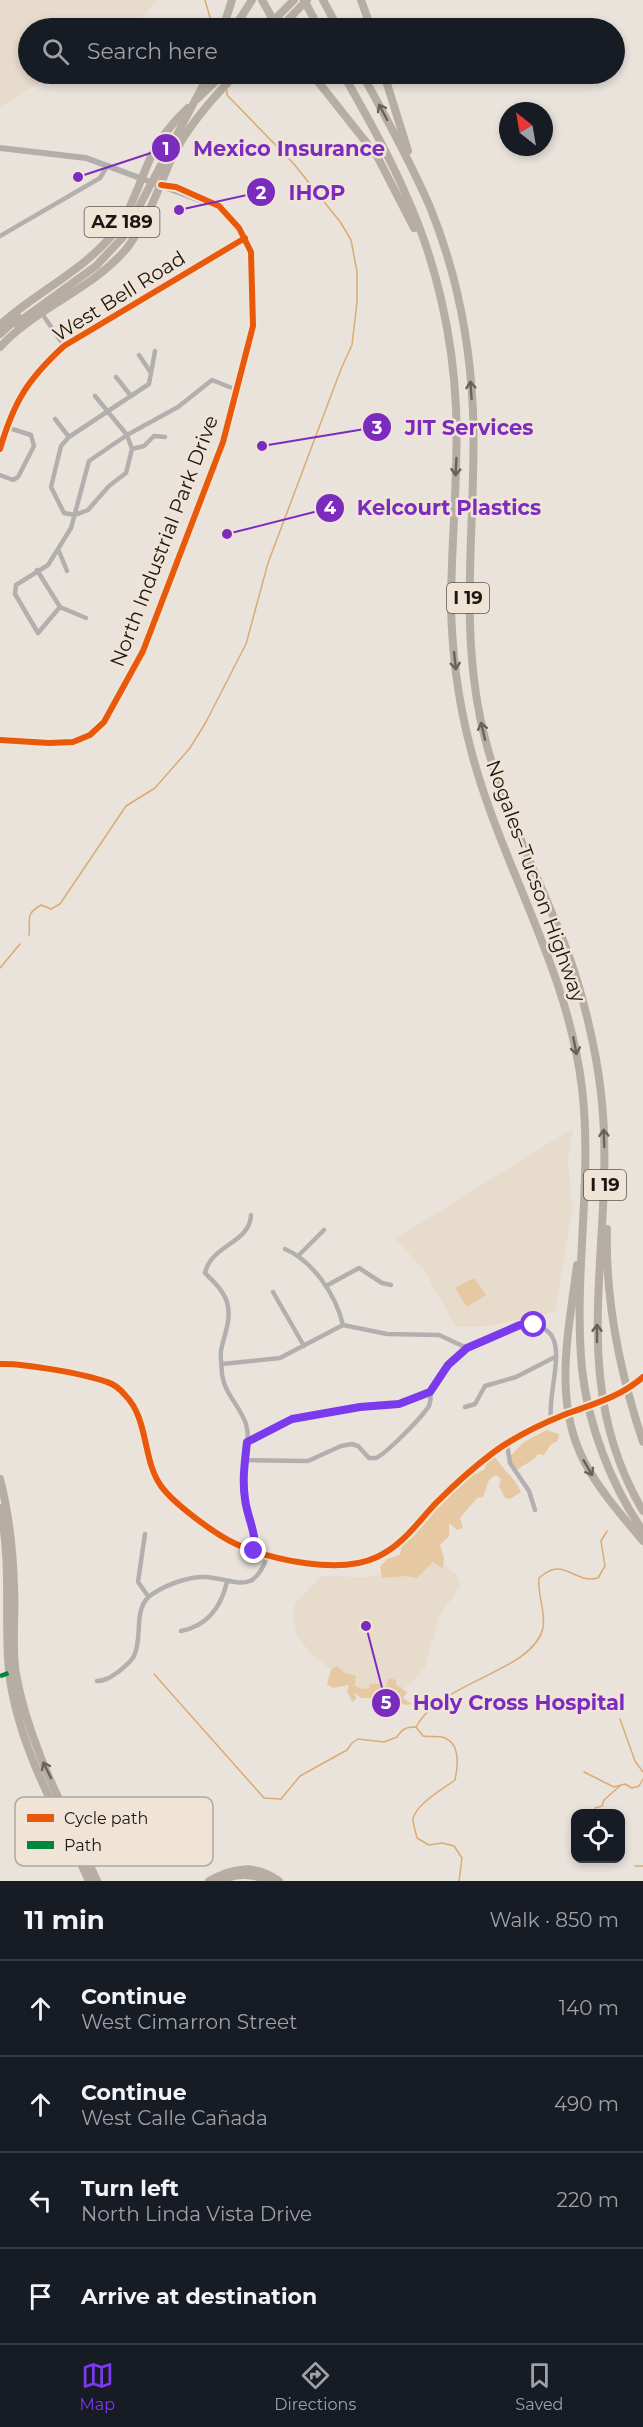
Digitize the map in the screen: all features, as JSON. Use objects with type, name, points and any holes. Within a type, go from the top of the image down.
[{"type":"highway","points":[[226,18],[232,0]]},
{"type":"highway","points":[[240,18],[252,0]]},
{"type":"highway","points":[[262,0],[272,18]]},
{"type":"highway","points":[[282,18],[294,0]]},
{"type":"highway","points":[[286,18],[305,0],[313,18]]},
{"type":"highway","points":[[361,0],[367,18]]},
{"type":"highway","points":[[324,2],[333,18]]},
{"type":"highway","points":[[0,341],[22,318],[96,266],[123,237],[197,84]]},
{"type":"highway","points":[[0,334],[31,306],[93,263],[119,235],[137,209],[203,84]]},
{"type":"highway","name":"AZ 189","points":[[0,347],[22,326],[88,283],[118,258],[141,228],[170,162],[217,84]]},
{"type":"highway","name":"AZ 189","points":[[0,325],[26,303],[96,253],[122,221],[150,160],[167,130],[223,84]]},
{"type":"highway","points":[[320,84],[372,149],[406,210],[434,285],[452,367]]},
{"type":"highway","name":"Nogales–Tucson Highway","points":[[348,84],[406,193],[439,291],[452,367],[457,446],[451,606],[460,699],[467,734],[486,801],[549,956],[570,1025],[581,1083],[585,1122],[582,1370],[591,1415],[615,1482],[643,1531]]},
{"type":"highway","name":"Nogales–Tucson Highway","points":[[367,84],[419,183],[441,237],[452,275],[469,362],[473,443],[468,600],[476,695],[485,740],[512,824],[566,948],[574,973],[601,1090],[606,1184],[597,1322],[601,1391],[622,1468],[643,1511]]},
{"type":"highway","points":[[387,84],[419,183]]},
{"type":"highway","points":[[606,1184],[609,1292],[616,1343],[643,1442]]},
{"type":"highway","points":[[585,1199],[566,1361],[564,1386],[567,1414],[586,1466],[643,1541]]},
{"type":"highway","points":[[0,1479],[9,1518],[14,1587],[13,1630],[16,1671],[24,1714],[59,1797]]},
{"type":"highway","points":[[0,1508],[7,1582],[9,1673],[18,1720],[29,1754],[49,1797]]},
{"type":"highway","points":[[82,1866],[89,1881]]},
{"type":"highway","points":[[90,1866],[97,1881]]},
{"type":"highway","points":[[209,1881],[224,1872],[241,1868],[255,1869],[279,1881]]},
{"type":"highway","points":[[215,1881],[225,1875],[241,1871],[264,1875],[275,1881]]},
{"type":"highway","points":[[221,1881],[242,1875],[270,1881]]},
{"type":"highway","points":[[232,1881],[261,1881]]},
{"type":"street","name":"North Industrial Park Drive","points":[[0,148],[86,158],[159,184],[168,190],[200,198],[219,206],[233,219],[245,238],[252,264],[253,321],[224,442],[137,663],[97,730],[83,739],[62,743],[0,740]]},
{"type":"street","points":[[0,236],[100,178],[108,165]]},
{"type":"street","name":"West Bell Road","points":[[0,449],[9,417],[24,390],[43,365],[64,346],[245,238]]},
{"type":"street","points":[[41,312],[64,346]]},
{"type":"street","points":[[95,396],[107,411],[127,435],[132,449],[126,473],[109,486],[88,510],[75,515],[64,513],[51,487],[61,446],[69,437],[107,411],[149,384],[155,351]]},
{"type":"street","points":[[138,355],[151,373]]},
{"type":"street","points":[[116,377],[131,396]]},
{"type":"street","points":[[60,607],[38,633],[15,594],[16,585],[48,565],[71,528],[89,461],[127,435],[178,407],[212,380],[237,390]]},
{"type":"street","points":[[55,419],[69,437]]},
{"type":"street","points":[[0,475],[13,480],[18,477],[34,446],[31,435],[6,427]]},
{"type":"street","points":[[132,449],[144,446],[152,437],[165,437]]},
{"type":"street","points":[[58,549],[67,571]]},
{"type":"street","points":[[37,570],[60,607],[86,618]]},
{"type":"street","points":[[251,1215],[251,1221],[245,1233],[218,1252],[205,1270],[226,1299],[228,1308],[229,1321],[221,1350],[222,1364],[225,1386],[245,1422],[247,1442],[244,1498],[255,1537],[254,1551]]},
{"type":"street","points":[[299,1255],[324,1230]]},
{"type":"street","points":[[285,1249],[299,1255],[326,1286],[343,1324]]},
{"type":"street","points":[[326,1286],[359,1268],[382,1283],[391,1285]]},
{"type":"street","points":[[273,1292],[304,1346]]},
{"type":"street","points":[[222,1364],[280,1358],[343,1324],[387,1334],[439,1335],[467,1348]]},
{"type":"street","points":[[247,1442],[292,1419],[360,1407],[392,1406],[430,1392],[448,1365],[467,1348],[520,1325],[541,1327],[551,1335],[554,1341],[551,1420]]},
{"type":"street","points":[[465,1407],[475,1404],[484,1386],[516,1377],[555,1357]]},
{"type":"street","points":[[0,1362],[108,1382],[116,1387],[135,1409],[150,1462],[162,1487],[212,1530],[228,1540],[268,1556],[338,1565],[374,1559],[399,1543],[438,1501],[486,1459],[507,1444],[551,1420],[605,1401],[643,1377]]},
{"type":"street","points":[[0,1368],[26,1366]]},
{"type":"street","points":[[245,1460],[308,1461],[340,1446],[352,1444],[358,1446],[369,1458],[376,1458],[429,1406],[430,1392]]},
{"type":"street","points":[[507,1444],[510,1463],[529,1491],[536,1510]]},
{"type":"street","points":[[145,1534],[138,1582],[148,1596]]},
{"type":"street","points":[[97,1681],[104,1681],[134,1657],[141,1608],[148,1596],[196,1577],[245,1583],[255,1580],[262,1572],[268,1556]]},
{"type":"street","points":[[181,1631],[190,1629],[215,1611],[221,1602],[227,1582]]},
{"type":"shaded area","points":[[0,0],[157,0],[141,18],[18,18],[18,84],[38,84],[0,107]]},
{"type":"shaded area","points":[[573,1128],[568,1159],[572,1210],[555,1312],[487,1326],[456,1327],[424,1270],[395,1239]]},
{"type":"shaded area","points":[[474,1278],[486,1295],[467,1307],[455,1288]]},
{"type":"shaded area","points":[[547,1430],[559,1434],[558,1441],[551,1444],[544,1455],[538,1454],[517,1470],[509,1457],[524,1442]]},
{"type":"shaded area","points":[[495,1457],[516,1482],[521,1492],[510,1499],[505,1498],[499,1486],[501,1479],[496,1475],[489,1480],[483,1497],[477,1498],[460,1518],[463,1528],[457,1530],[449,1523],[449,1536],[440,1545],[444,1558],[443,1569],[433,1562],[417,1578],[405,1576],[382,1578],[380,1567],[387,1559],[400,1555],[402,1545],[414,1536],[443,1500],[470,1474],[476,1474],[485,1469],[487,1462]]},
{"type":"shaded area","points":[[433,1556],[456,1574],[461,1585],[439,1617],[425,1667],[412,1683],[399,1691],[376,1694],[349,1682],[313,1656],[297,1636],[292,1613],[296,1602],[321,1576],[363,1577],[388,1574]]},
{"type":"shaded area","points":[[337,1666],[345,1673],[356,1676],[355,1685],[362,1689],[369,1688],[370,1684],[380,1684],[381,1688],[385,1688],[389,1678],[396,1680],[396,1685],[407,1692],[403,1698],[412,1704],[399,1704],[398,1710],[391,1714],[380,1697],[361,1698],[355,1693],[356,1699],[352,1702],[347,1691],[349,1685],[333,1688],[327,1684],[331,1670]]},
{"type":"waterway","points":[[205,0],[210,18]]},
{"type":"waterway","points":[[29,935],[29,918],[32,912],[41,905],[51,909],[60,904],[126,806],[155,788],[190,748],[206,722],[246,644],[268,563],[352,345],[357,302],[357,272],[351,240],[341,223],[294,164],[227,95],[227,90]]},
{"type":"waterway","points":[[0,968],[20,944]]},
{"type":"waterway","points":[[459,1881],[462,1858],[454,1846],[442,1843],[429,1845],[417,1838],[413,1819],[424,1802],[455,1780],[457,1755],[448,1740],[442,1737],[423,1736],[416,1727],[428,1711],[445,1698],[505,1667],[536,1643],[544,1622],[539,1578],[556,1569],[589,1579],[598,1578],[605,1566],[601,1541],[607,1531]]},
{"type":"waterway","points":[[154,1674],[264,1798],[281,1799],[300,1776],[347,1750],[358,1739],[384,1742],[397,1737],[404,1729],[415,1727]]},
{"type":"waterway","points":[[620,1719],[635,1761],[643,1772]]},
{"type":"waterway","points":[[584,1772],[614,1787],[625,1784],[632,1788],[639,1786],[643,1779]]},
{"type":"waterway","points":[[595,1809],[602,1806],[604,1800],[621,1785]]},
{"type":"waterway","points":[[635,1866],[643,1866]]},
{"type":"marked path","points":[[0,1676],[9,1673]]},
{"type":"cycle path","points":[[0,740],[73,742],[90,735],[104,722],[143,651],[223,442],[253,326],[251,252],[239,228],[219,206],[176,187],[161,185]]},
{"type":"cycle path","points":[[0,449],[11,417],[24,392],[41,369],[64,346],[245,238]]},
{"type":"cycle path","points":[[0,1364],[23,1365],[70,1373],[114,1385],[133,1405],[142,1427],[151,1464],[161,1486],[185,1510],[218,1534],[251,1550],[287,1560],[326,1565],[362,1562],[386,1552],[402,1540],[457,1483],[502,1446],[547,1422],[616,1395],[643,1377]]},
{"type":"place","name":"Mexico Insurance","points":[[78,177]]},
{"type":"place","name":"IHOP","points":[[179,210]]},
{"type":"place","name":"JIT Services","points":[[262,446]]},
{"type":"place","name":"Kelcourt Plastics","points":[[227,534]]},
{"type":"place","name":"Holy Cross Hospital","points":[[366,1626]]},
{"type":"route","points":[[254,1551],[255,1537],[244,1498],[247,1442],[280,1423],[292,1419],[360,1407],[392,1406],[430,1392],[448,1365],[467,1348],[520,1325],[534,1325]]}]
